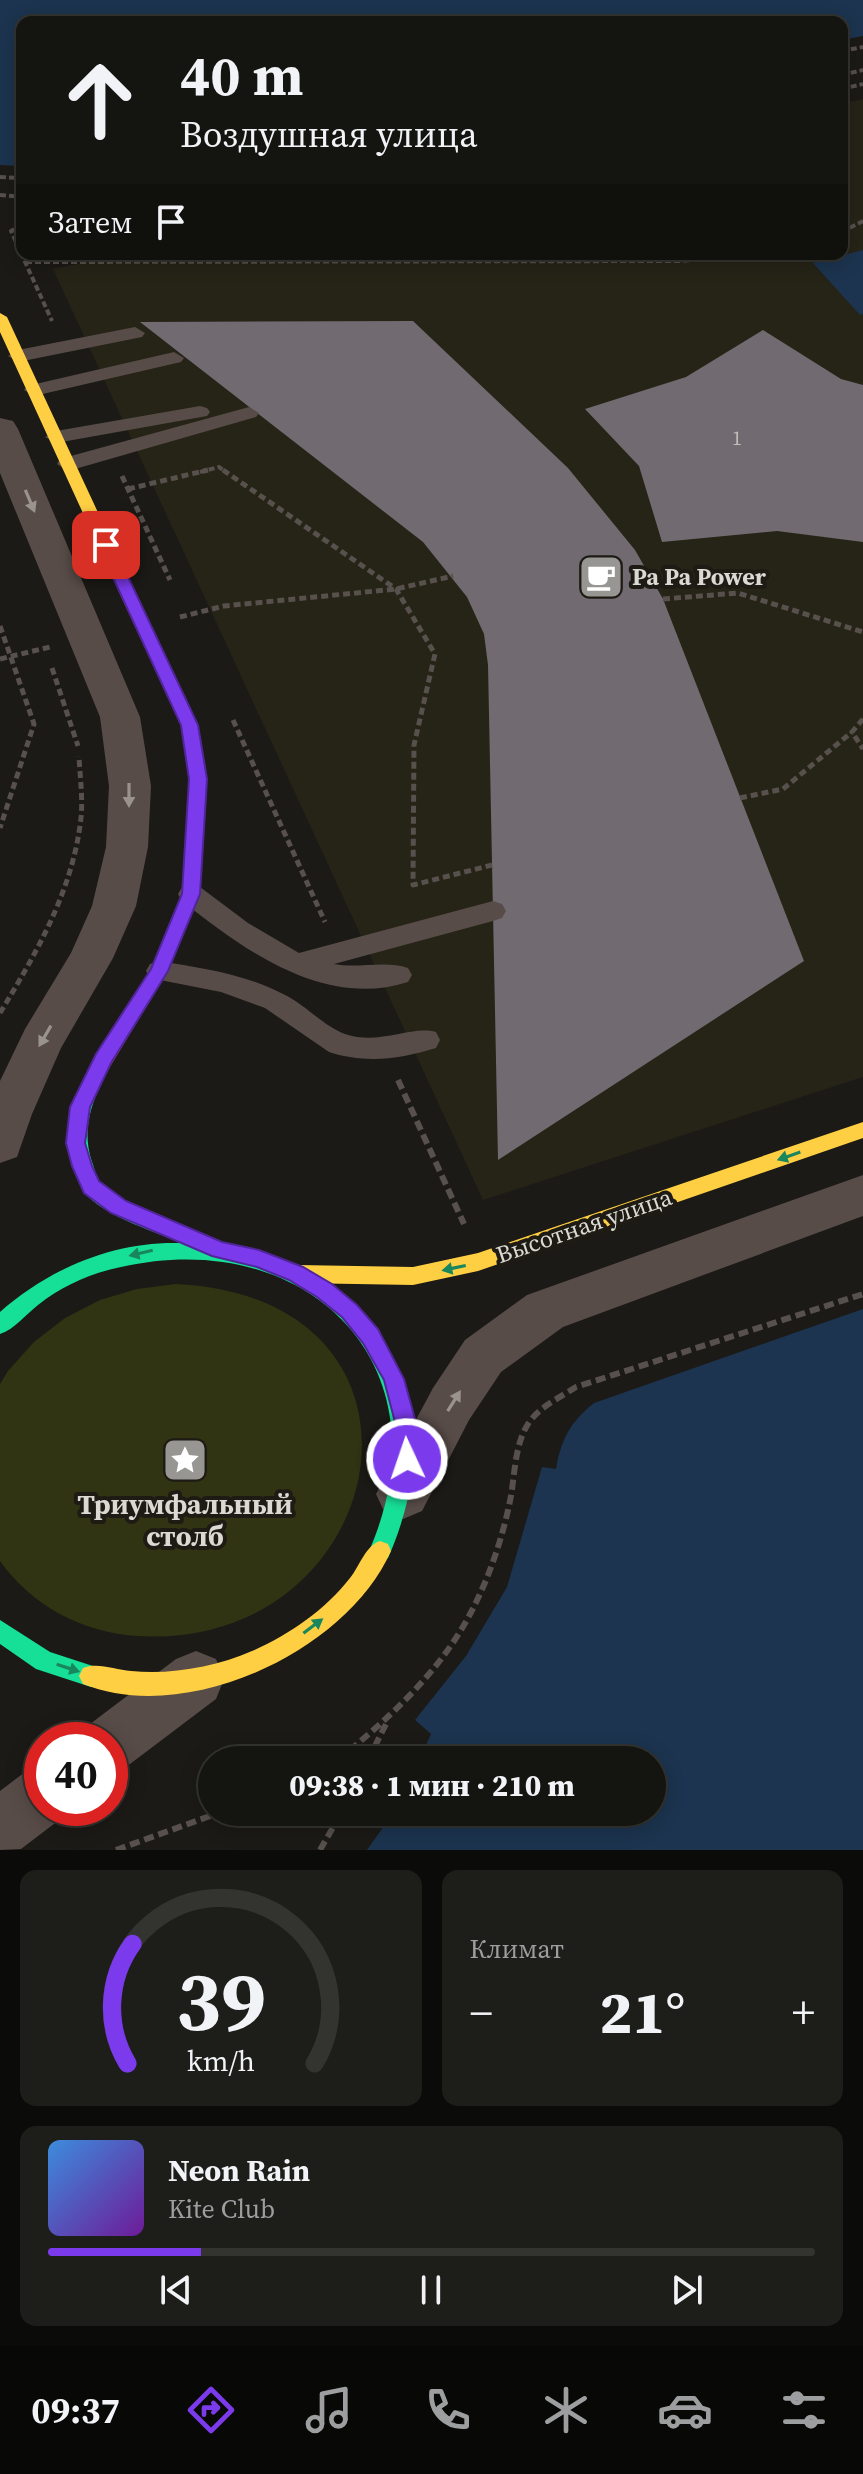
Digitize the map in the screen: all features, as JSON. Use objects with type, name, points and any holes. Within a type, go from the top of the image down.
[{"type":"street","points":[[0,317],[189,725],[198,779],[191,894],[159,971],[97,1071],[80,1107],[76,1143],[91,1187],[118,1207],[219,1250],[259,1259],[296,1274],[324,1290],[349,1311],[371,1336],[388,1364],[400,1394],[406,1426],[407,1459],[403,1494]]},
{"type":"street","points":[[0,429],[120,717],[130,786],[127,847],[114,906],[91,958],[41,1042],[8,1114],[0,1143]]},
{"type":"street","name":"Высотная улица","points":[[296,1274],[413,1276],[478,1262],[863,1130]]},
{"type":"street","points":[[0,1631],[47,1662],[94,1677],[145,1683],[196,1679],[239,1668],[279,1650],[315,1626],[346,1598],[372,1566],[403,1494],[451,1404],[483,1356],[545,1311],[856,1199]]},
{"type":"street","points":[[0,1325],[37,1293],[95,1264],[157,1250],[219,1250]]},
{"type":"street","points":[[128,1730],[196,1679]]},
{"type":"street","points":[[0,1828],[24,1810]]},
{"type":"lane","points":[[18,356],[135,333]]},
{"type":"lane","points":[[34,390],[174,358]]},
{"type":"lane","points":[[56,437],[244,409],[68,464]]},
{"type":"lane","points":[[191,894],[245,937],[296,964],[351,978],[399,975]]},
{"type":"lane","points":[[296,964],[493,911]]},
{"type":"lane","points":[[159,971],[224,982],[274,1001],[339,1044],[383,1050],[426,1040]]},
{"type":"path","points":[[64,347],[26,262],[676,260]]},
{"type":"path","points":[[112,452],[173,587]]},
{"type":"path","points":[[128,489],[219,467],[396,589],[435,654],[414,745],[413,885],[492,865]]},
{"type":"path","points":[[173,618],[224,606],[396,589],[453,576]]},
{"type":"path","points":[[663,599],[738,593],[863,632]]},
{"type":"path","points":[[179,601],[192,629]]},
{"type":"path","points":[[0,626],[34,724],[3,810],[0,828]]},
{"type":"path","points":[[0,659],[53,647]]},
{"type":"path","points":[[231,714],[340,953]]},
{"type":"path","points":[[740,798],[783,789],[852,732],[863,719]]},
{"type":"path","points":[[852,732],[863,749]]},
{"type":"path","points":[[0,1013],[34,955],[65,889],[81,818],[78,745]]},
{"type":"path","points":[[383,1050],[464,1224],[479,1219]]},
{"type":"path","points":[[355,1746],[389,1717],[439,1659],[468,1619],[487,1577],[507,1516],[526,1429],[541,1410],[576,1387],[863,1294]]},
{"type":"path","points":[[375,1746],[389,1717]]},
{"type":"path","points":[[116,1850],[198,1820]]},
{"type":"path","points":[[320,1850],[334,1826]]},
{"type":"shaded area","points":[[863,99],[863,1077],[483,1200],[53,269],[97,260],[848,260],[848,103]]},
{"type":"green space","points":[[176,1284],[267,1304],[327,1347],[357,1405],[360,1471],[337,1535],[291,1589],[224,1626],[138,1636],[118,1634],[79,1623],[43,1604],[0,1561],[0,1384],[34,1342],[65,1318],[100,1300],[137,1289]]},
{"type":"water","points":[[0,0],[863,0],[863,36],[848,39],[848,16],[16,16],[16,166],[0,165]]},
{"type":"water","points":[[863,250],[863,314],[860,315],[813,263],[848,260],[848,254]]},
{"type":"water","points":[[863,1309],[863,1850],[367,1850],[384,1826],[666,1826],[666,1746],[425,1746],[431,1734],[415,1720],[466,1656],[507,1587],[542,1467],[556,1469],[568,1432],[594,1403]]},
{"type":"building","points":[[413,321],[568,468],[635,550],[663,599],[804,961],[498,1160],[488,665],[484,634],[467,597],[423,542],[140,322]]},
{"type":"building","points":[[763,330],[841,379],[863,385],[863,542],[777,531],[662,542],[639,466],[585,409],[686,377]]},
{"type":"traffic: fast","points":[[101,1065],[80,1107],[76,1143],[91,1187],[118,1207],[219,1250]]},
{"type":"traffic: fast","points":[[0,1325],[53,1283],[119,1258],[167,1251],[215,1252],[262,1262],[305,1279],[343,1306],[374,1341],[401,1407],[404,1470],[395,1511],[380,1551]]},
{"type":"traffic: fast","points":[[0,1631],[44,1661],[91,1676]]},
{"type":"traffic: slow","points":[[0,317],[134,607]]},
{"type":"traffic: slow","points":[[298,1274],[413,1276],[478,1262],[863,1130]]},
{"type":"traffic: slow","points":[[91,1676],[132,1683],[173,1682],[215,1675],[256,1661],[294,1641],[329,1616],[358,1586],[380,1551]]},
{"type":"traffic: jam","points":[[101,1065],[159,971],[191,894],[198,779],[189,725],[134,607]]},
{"type":"place","name":"Pa Pa Power","points":[[601,577]]},
{"type":"place","name":"Триумфальный столб","points":[[185,1460]]},
{"type":"route","points":[[106,545],[189,725],[198,779],[191,894],[159,971],[103,1060],[80,1107],[76,1143],[82,1166],[91,1187],[118,1207],[219,1250],[259,1259],[296,1274],[324,1290],[349,1311],[371,1336],[388,1364],[400,1394],[406,1426],[407,1459]]}]
